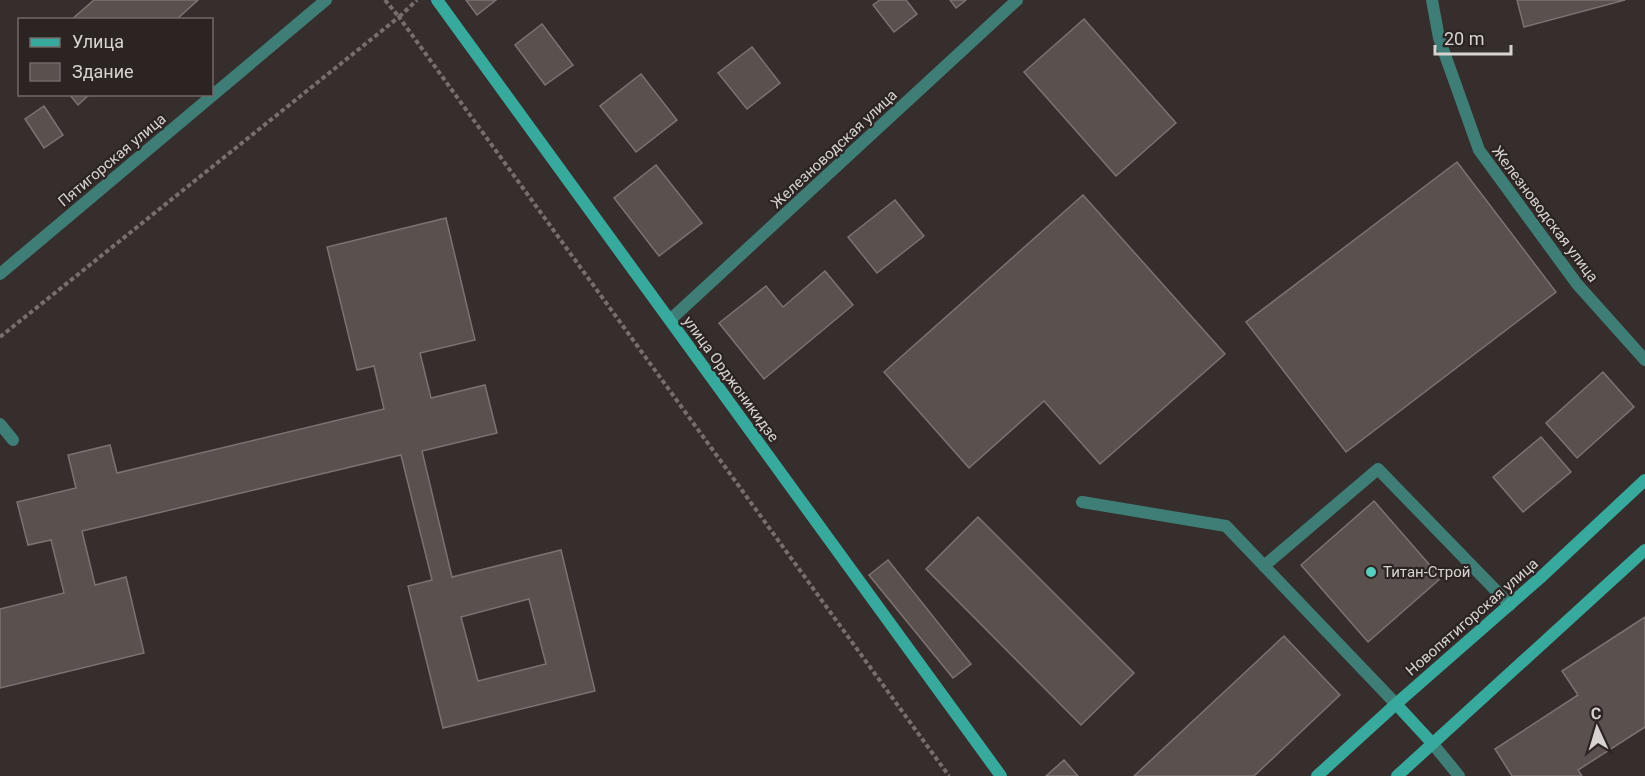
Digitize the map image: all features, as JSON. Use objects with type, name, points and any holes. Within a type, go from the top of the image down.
[{"type":"main road","name":"улица Орджоникидзе","points":[[437,0],[1001,776]]},
{"type":"main road","name":"Новопятигорская улица","points":[[1317,776],[1645,480]]},
{"type":"main road","points":[[1397,776],[1645,550]]},
{"type":"main road","points":[[1396,704],[1432,744]]},
{"type":"street","name":"Пятигорская улица","points":[[213,95],[326,0]]},
{"type":"street","name":"Железноводская улица","points":[[670,320],[1017,0]]},
{"type":"street","name":"Железноводская улица","points":[[1432,0],[1439,38],[1479,150],[1577,284],[1645,360]]},
{"type":"street","name":"Пятигорская улица","points":[[0,274],[212,96]]},
{"type":"street","points":[[0,424],[13,440]]},
{"type":"street","points":[[1264,566],[1378,469],[1509,605]]},
{"type":"street","points":[[1082,502],[1226,526],[1396,704]]},
{"type":"street","points":[[1432,744],[1460,776]]},
{"type":"path","points":[[385,0],[949,776]]},
{"type":"path","points":[[0,337],[399,17],[417,0]]},
{"type":"building","points":[[94,0],[198,0],[178,18],[73,18]]},
{"type":"building","points":[[466,0],[496,0],[477,15]]},
{"type":"building","points":[[880,0],[906,0],[917,14],[894,32],[873,5]]},
{"type":"building","points":[[950,0],[966,0],[956,8]]},
{"type":"building","points":[[1517,0],[1625,0],[1524,27]]},
{"type":"building","points":[[1084,19],[1176,123],[1116,176],[1024,72]]},
{"type":"building","points":[[542,24],[573,65],[545,85],[515,45]]},
{"type":"building","points":[[752,47],[780,83],[747,109],[718,73]]},
{"type":"building","points":[[641,74],[677,120],[636,152],[600,106]]},
{"type":"building","points":[[71,96],[88,96],[78,105]]},
{"type":"building","points":[[44,106],[63,135],[44,148],[25,119]]},
{"type":"building","points":[[1457,162],[1556,292],[1346,452],[1246,322]]},
{"type":"building","points":[[656,165],[702,223],[659,256],[614,198]]},
{"type":"building","points":[[1083,195],[1225,354],[1100,464],[1044,401],[969,468],[884,372]]},
{"type":"building","points":[[895,200],[924,236],[877,273],[848,237]]},
{"type":"building","points":[[446,218],[475,340],[420,353],[431,398],[485,385],[497,433],[422,451],[452,577],[561,550],[595,691],[443,728],[408,586],[432,580],[401,455],[82,531],[95,585],[126,577],[144,653],[0,688],[0,609],[64,593],[51,540],[28,545],[17,502],[76,488],[68,455],[110,445],[117,473],[384,409],[374,366],[357,370],[327,247]],"holes":[[[529,599],[546,664],[478,681],[461,617]]]},
{"type":"building","points":[[825,271],[853,305],[764,379],[719,323],[766,286],[783,307]]},
{"type":"building","points":[[1603,372],[1634,407],[1577,458],[1546,423]]},
{"type":"building","points":[[1541,437],[1571,472],[1523,512],[1493,477]]},
{"type":"building","name":"Титан-Строй","points":[[1374,501],[1441,578],[1368,642],[1301,565]]},
{"type":"building","points":[[978,517],[1134,673],[1081,725],[926,569]]},
{"type":"building","points":[[888,560],[971,664],[953,678],[869,575]]},
{"type":"building","points":[[1645,617],[1645,727],[1578,770],[1582,776],[1512,776],[1495,749],[1578,695],[1562,671]]},
{"type":"building","points":[[1284,636],[1340,695],[1254,776],[1134,776]]},
{"type":"building","points":[[1064,760],[1078,776],[1046,776]]},
{"type":"place","name":"Титан-Строй","points":[[1371,572]]}]
